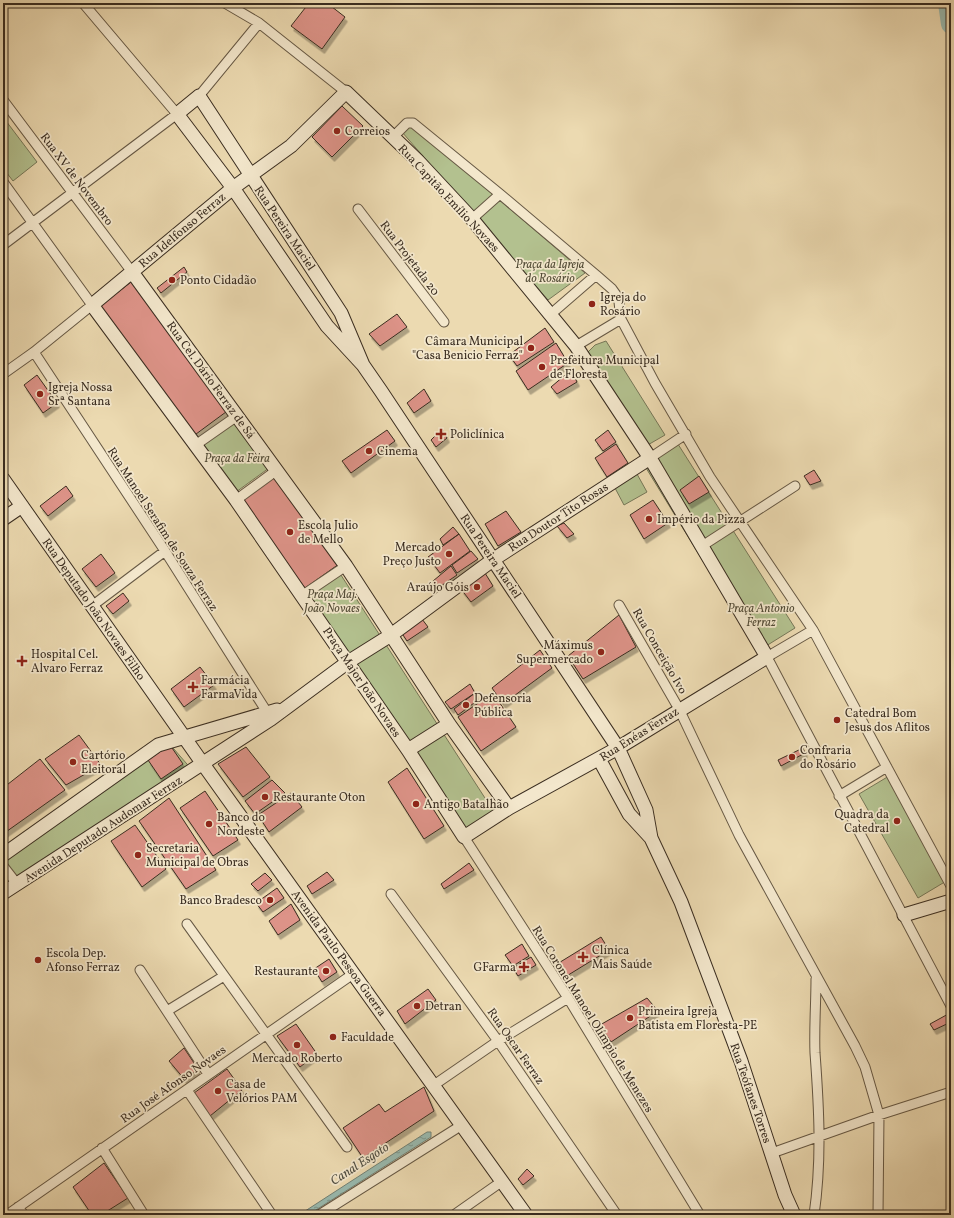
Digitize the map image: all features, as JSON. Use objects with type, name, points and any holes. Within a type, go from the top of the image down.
[{"type":"street","points":[[83,3],[177,114]]},
{"type":"street","points":[[225,3],[236,6],[346,92],[290,146],[250,175]]},
{"type":"street","points":[[3,245],[199,96],[259,23]]},
{"type":"street","name":"Rua Capitão Emílio Novaes","points":[[346,92],[418,161],[472,219],[576,346],[650,458],[767,657]]},
{"type":"street","name":"Rua Pereira Maciel","points":[[199,96],[250,175],[303,252],[341,313],[363,365]]},
{"type":"street","name":"Rua XV de Novembro","points":[[4,103],[132,272]]},
{"type":"street","name":"Rua Pereira Maciel","points":[[177,114],[233,188],[327,326],[363,365],[494,559],[618,748],[646,810],[651,838]]},
{"type":"street","points":[[392,137],[407,123],[413,123],[500,194],[612,289],[619,302],[621,318],[655,383],[710,476],[813,630],[951,886]]},
{"type":"street","name":"Rua Idelfonso Ferraz","points":[[92,305],[250,175]]},
{"type":"street","points":[[3,182],[32,224],[197,444],[303,595],[346,566],[390,635],[509,808]]},
{"type":"street","points":[[472,219],[500,194]]},
{"type":"street","name":"Rua Projetada 20","points":[[358,209],[444,322]]},
{"type":"street","points":[[284,265],[303,252]]},
{"type":"street","name":"Rua Cel. Dário Ferraz de Sá","points":[[132,272],[346,566]]},
{"type":"street","points":[[551,314],[596,275]]},
{"type":"street","points":[[3,374],[34,352],[92,305]]},
{"type":"street","points":[[576,346],[621,318]]},
{"type":"street","name":"Rua Manoel Serafim de Souza Ferraz","points":[[34,352],[165,551],[270,716]]},
{"type":"street","points":[[197,444],[237,416]]},
{"type":"street","points":[[650,458],[686,434]]},
{"type":"street","name":"Rua Doutor Tito Rosas","points":[[289,706],[348,662],[390,635],[494,559],[650,458]]},
{"type":"street","points":[[236,500],[277,470]]},
{"type":"street","name":"Rua Deputado João Novaes Filho","points":[[3,480],[8,497],[22,506],[194,751]]},
{"type":"street","points":[[702,546],[795,486]]},
{"type":"street","points":[[3,518],[22,506]]},
{"type":"street","points":[[92,606],[165,551]]},
{"type":"street","name":"Praça Major João Novaes","points":[[303,595],[408,750],[464,837]]},
{"type":"street","name":"Rua Conceição Ivo","points":[[619,605],[679,709],[739,835],[816,978],[855,1046],[865,1067],[879,1115],[878,1215]]},
{"type":"street","points":[[813,630],[767,657],[951,1006]]},
{"type":"street","name":"Rua Enéas Ferraz","points":[[464,837],[509,808],[618,748],[679,709],[767,657]]},
{"type":"street","name":"Avenida Deputado Audomar Ferraz","points":[[3,893],[203,764],[270,716],[289,706]]},
{"type":"street","points":[[3,855],[158,745],[171,740],[186,738],[270,716]]},
{"type":"street","points":[[408,750],[450,724]]},
{"type":"street","name":"Avenida Paulo Pessoa Guerra","points":[[194,751],[526,1215]]},
{"type":"street","points":[[599,759],[629,814],[651,838]]},
{"type":"street","points":[[839,796],[887,767]]},
{"type":"street","name":"Rua Coronel Manoel Olímpio de Menezes","points":[[464,837],[568,998],[700,1215]]},
{"type":"street","name":"Rua Teófanes Torres","points":[[651,838],[681,902],[741,1061],[794,1215]]},
{"type":"street","points":[[3,866],[17,884]]},
{"type":"street","name":"Rua Oscar Ferraz","points":[[391,894],[498,1041],[617,1215]]},
{"type":"street","points":[[904,915],[951,901]]},
{"type":"street","points":[[187,924],[347,1147]]},
{"type":"street","points":[[140,970],[208,1074]]},
{"type":"street","name":"Rua José Afonso Novaes","points":[[7,1215],[353,974]]},
{"type":"street","points":[[167,1012],[224,976]]},
{"type":"street","points":[[814,1215],[818,1180],[820,1137],[819,1096],[815,1051],[816,978]]},
{"type":"street","points":[[434,1085],[498,1041],[568,998]]},
{"type":"street","points":[[187,1090],[272,1215]]},
{"type":"street","points":[[772,1153],[879,1115],[951,1092]]},
{"type":"street","points":[[319,1215],[462,1125]]},
{"type":"street","points":[[102,1148],[144,1215]]},
{"type":"street","points":[[454,1215],[501,1182]]},
{"type":"street","points":[[18,1207],[24,1215]]},
{"type":"green space","points":[[3,117],[37,162],[13,181],[3,168]]},
{"type":"green space","name":"Praça da Igreja do Rosário","points":[[410,124],[585,273],[548,300],[402,132]]},
{"type":"green space","points":[[606,341],[665,435],[646,446],[588,352],[595,345]]},
{"type":"green space","name":"Praça da Feira","points":[[236,421],[269,468],[236,492],[203,444]]},
{"type":"green space","name":"Praça Antonio Ferraz","points":[[676,441],[795,628],[758,651],[643,463]]},
{"type":"green space","points":[[637,474],[647,492],[624,505],[615,488]]},
{"type":"green space","name":"Praça Maj. João Novaes","points":[[339,572],[494,812],[462,832],[303,595]]},
{"type":"green space","points":[[167,741],[193,771],[3,901],[3,854]]},
{"type":"green space","points":[[889,776],[948,880],[918,898],[859,794]]},
{"type":"water","points":[[427,1132],[431,1132],[431,1137],[308,1215],[299,1215]]},
{"type":"building","points":[[309,3],[327,3],[345,17],[322,49],[291,26]]},
{"type":"building","name":"Correios","points":[[342,106],[363,126],[332,157],[312,137]]},
{"type":"building","name":"Ponto Cidadão","points":[[184,267],[187,272],[161,293],[157,288]]},
{"type":"building","points":[[135,279],[230,409],[192,437],[96,309]]},
{"type":"building","points":[[397,314],[407,327],[380,346],[369,334]]},
{"type":"building","name":"Câmara Municipal \"Casa Benicio Ferraz\"","points":[[545,328],[554,342],[517,366],[509,355]]},
{"type":"building","name":"Prefeitura Municipal de Floresta","points":[[556,343],[568,363],[528,390],[516,371]]},
{"type":"building","points":[[571,370],[577,382],[557,394],[551,387]]},
{"type":"building","name":"Igreja Nossa Srª Santana","points":[[37,375],[57,403],[43,413],[24,385]]},
{"type":"building","points":[[424,389],[431,401],[414,413],[407,403]]},
{"type":"building","name":"Policlínica","points":[[442,429],[447,438],[436,447],[431,440]]},
{"type":"building","name":"Cinema","points":[[387,430],[395,441],[351,473],[342,461]]},
{"type":"building","points":[[608,430],[616,442],[603,451],[595,440]]},
{"type":"building","points":[[616,444],[628,463],[607,477],[595,458]]},
{"type":"building","points":[[814,470],[821,481],[810,485],[804,476]]},
{"type":"building","name":"Escola Julio de Mello","points":[[277,475],[339,564],[305,588],[240,501]]},
{"type":"building","points":[[699,476],[709,492],[689,504],[680,490]]},
{"type":"building","points":[[66,486],[73,496],[48,516],[40,506]]},
{"type":"building","name":"Império da Pizza","points":[[653,500],[668,523],[644,539],[630,515]]},
{"type":"building","points":[[506,511],[521,532],[498,546],[485,524]]},
{"type":"building","points":[[564,523],[574,534],[567,538],[557,526]]},
{"type":"building","points":[[453,527],[459,534],[443,545],[440,539]]},
{"type":"building","name":"Mercado Preço Justo","points":[[459,534],[470,551],[440,573],[428,557]]},
{"type":"building","points":[[471,551],[478,559],[457,573],[452,565]]},
{"type":"building","points":[[101,554],[115,573],[96,587],[82,569]]},
{"type":"building","points":[[451,566],[457,575],[438,588],[433,581]]},
{"type":"building","name":"Araújo Góis","points":[[485,573],[493,586],[471,602],[461,589]]},
{"type":"building","points":[[123,593],[129,601],[113,614],[106,606]]},
{"type":"building","name":"Máximus Supermercado","points":[[619,615],[636,647],[583,679],[568,656]]},
{"type":"building","points":[[422,619],[428,627],[407,641],[401,632]]},
{"type":"building","points":[[540,650],[552,668],[503,704],[492,688]]},
{"type":"building","name":"Farmácia FarmaVida","points":[[200,667],[214,685],[184,707],[171,689]]},
{"type":"building","points":[[470,684],[475,693],[451,709],[445,702]]},
{"type":"building","name":"Defensoria Pública","points":[[475,693],[478,700],[458,715],[454,709]]},
{"type":"building","points":[[493,693],[516,727],[481,751],[458,717]]},
{"type":"building","name":"Cartório Eleitoral","points":[[79,735],[101,765],[66,785],[45,759]]},
{"type":"building","points":[[170,745],[183,764],[161,779],[148,760]]},
{"type":"building","points":[[246,747],[270,777],[243,797],[218,764]]},
{"type":"building","name":"Confraria do Rosário","points":[[803,748],[805,753],[781,766],[778,760]]},
{"type":"building","points":[[40,759],[65,790],[3,834],[3,788]]},
{"type":"building","name":"Antigo Batalhão","points":[[407,768],[444,826],[424,839],[388,782]]},
{"type":"building","name":"Restaurante Oton","points":[[272,780],[285,793],[255,814],[245,801]]},
{"type":"building","name":"Banco do Nordeste","points":[[205,791],[238,840],[213,856],[180,808]]},
{"type":"building","points":[[291,793],[302,807],[269,832],[258,815]]},
{"type":"building","points":[[169,798],[216,870],[186,889],[139,821]]},
{"type":"building","name":"Secretaria Municipal de Obras","points":[[135,825],[166,869],[142,887],[111,841]]},
{"type":"building","points":[[469,863],[474,870],[444,889],[441,884]]},
{"type":"building","points":[[327,872],[334,880],[312,894],[307,886]]},
{"type":"building","points":[[265,873],[272,880],[258,891],[251,884]]},
{"type":"building","name":"Banco Bradesco","points":[[277,888],[284,898],[263,912],[256,903]]},
{"type":"building","points":[[291,904],[300,920],[278,935],[269,921]]},
{"type":"building","name":"Clínica Mais Saúde","points":[[601,937],[609,950],[565,977],[557,964]]},
{"type":"building","points":[[522,944],[529,956],[513,966],[505,955]]},
{"type":"building","name":"GFarma","points":[[531,957],[536,965],[518,976],[513,968]]},
{"type":"building","name":"Restaurante","points":[[329,959],[337,972],[322,982],[314,969]]},
{"type":"building","name":"Detran","points":[[428,989],[436,1000],[405,1024],[397,1011]]},
{"type":"building","name":"Primeira Igreja Batista em Floresta-PE","points":[[647,998],[658,1011],[611,1042],[600,1025]]},
{"type":"building","points":[[950,1013],[951,1022],[934,1030],[930,1024]]},
{"type":"building","name":"Mercado Roberto","points":[[296,1024],[317,1054],[300,1067],[277,1036]]},
{"type":"building","points":[[184,1048],[198,1069],[185,1080],[169,1061]]},
{"type":"building","name":"Casa de Velórios PAM","points":[[227,1069],[242,1090],[210,1116],[194,1093]]},
{"type":"building","points":[[424,1087],[434,1111],[363,1158],[343,1128],[379,1104],[385,1112]]},
{"type":"building","points":[[104,1163],[128,1198],[101,1215],[92,1215],[73,1187]]},
{"type":"building","points":[[527,1169],[534,1176],[523,1185],[518,1179]]},
{"type":"waterway","points":[[948,3],[951,24]]},
{"type":"place","name":"Correios","points":[[337,131]]},
{"type":"place","name":"Ponto Cidadão","points":[[172,280]]},
{"type":"place","name":"Igreja do Rosário","points":[[592,304]]},
{"type":"place","name":"Câmara Municipal \"Casa Benicio Ferraz\"","points":[[531,348]]},
{"type":"place","name":"Prefeitura Municipal de Floresta","points":[[542,367]]},
{"type":"place","name":"Igreja Nossa Srª Santana","points":[[40,394]]},
{"type":"place","name":"Policlínica","points":[[441,434]]},
{"type":"place","name":"Cinema","points":[[369,451]]},
{"type":"place","name":"Império da Pizza","points":[[649,519]]},
{"type":"place","name":"Escola Julio de Mello","points":[[290,532]]},
{"type":"place","name":"Mercado Preço Justo","points":[[449,554]]},
{"type":"place","name":"Araújo Góis","points":[[477,587]]},
{"type":"place","name":"Máximus Supermercado","points":[[601,652]]},
{"type":"place","name":"Hospital Cel. Alvaro Ferraz","points":[[22,661]]},
{"type":"place","name":"Farmácia FarmaVida","points":[[193,687]]},
{"type":"place","name":"Defensoria Pública","points":[[466,705]]},
{"type":"place","name":"Catedral Bom Jesus dos Aflitos","points":[[837,720]]},
{"type":"place","name":"Confraria do Rosário","points":[[792,757]]},
{"type":"place","name":"Cartório Eleitoral","points":[[73,762]]},
{"type":"place","name":"Restaurante Oton","points":[[265,797]]},
{"type":"place","name":"Antigo Batalhão","points":[[416,804]]},
{"type":"place","name":"Quadra da Catedral","points":[[897,821]]},
{"type":"place","name":"Banco do Nordeste","points":[[209,824]]},
{"type":"place","name":"Secretaria Municipal de Obras","points":[[138,855]]},
{"type":"place","name":"Banco Bradesco","points":[[270,900]]},
{"type":"place","name":"Clínica Mais Saúde","points":[[583,957]]},
{"type":"place","name":"Escola Dep. Afonso Ferraz","points":[[38,960]]},
{"type":"place","name":"GFarma","points":[[524,967]]},
{"type":"place","name":"Restaurante","points":[[326,971]]},
{"type":"place","name":"Detran","points":[[417,1006]]},
{"type":"place","name":"Primeira Igreja Batista em Floresta-PE","points":[[630,1018]]},
{"type":"place","name":"Faculdade","points":[[333,1037]]},
{"type":"place","name":"Mercado Roberto","points":[[297,1045]]},
{"type":"place","name":"Casa de Velórios PAM","points":[[218,1091]]},
{"type":"water label","name":"Canal Esgoto","points":[[359,1163]]}]
